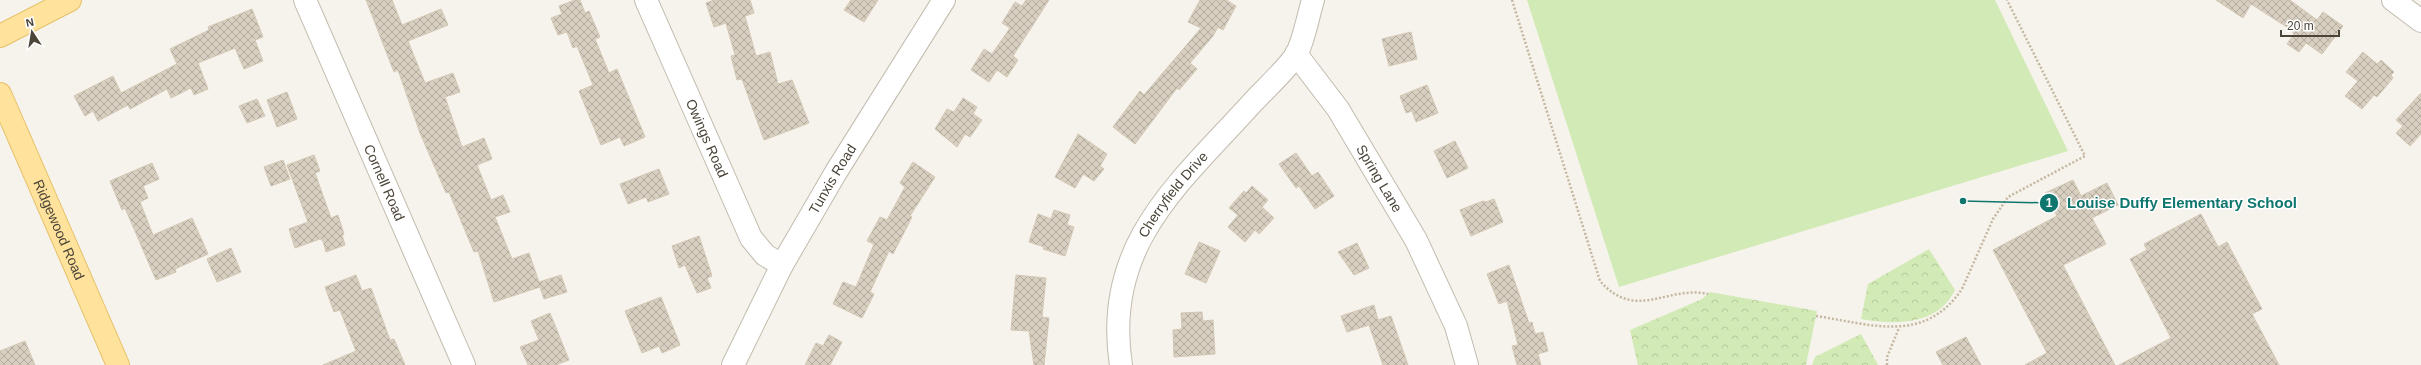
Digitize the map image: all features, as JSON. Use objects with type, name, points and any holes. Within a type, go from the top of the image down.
[{"type":"main road","points":[[0,36],[70,0]]},
{"type":"main road","name":"Ridgewood Road","points":[[0,94],[118,365]]},
{"type":"street","name":"Cornell Road","points":[[305,0],[464,365]]},
{"type":"street","name":"Owings Road","points":[[646,0],[751,238],[765,255],[782,265]]},
{"type":"street","name":"Tunxis Road","points":[[733,365],[782,265],[836,172],[944,0]]},
{"type":"street","points":[[1296,54],[1313,0]]},
{"type":"street","points":[[2393,0],[2421,21]]},
{"type":"street","name":"Cherryfield Drive","points":[[1121,365],[1118,348],[1119,295],[1134,249],[1158,207],[1296,54]]},
{"type":"street","name":"Spring Lane","points":[[1296,54],[1338,109],[1416,240],[1456,326],[1467,365]]},
{"type":"path","points":[[1512,0],[1600,281],[1621,298],[1638,302],[1694,293],[1708,294]]},
{"type":"path","points":[[1816,316],[1899,328],[1925,321],[1946,308],[1955,300],[1968,278],[1993,219],[2008,197],[2085,156],[2007,0]]},
{"type":"path","points":[[1887,365],[1887,356],[1899,328]]},
{"type":"green space","points":[[1527,0],[1995,0],[2068,151],[1619,287]]},
{"type":"green space","points":[[1929,249],[1955,290],[1947,302],[1938,311],[1926,317],[1914,320],[1887,322],[1861,319],[1868,284]]},
{"type":"green space","points":[[1710,292],[1817,311],[1806,365],[1638,365],[1630,330],[1702,299]]},
{"type":"green space","points":[[1861,334],[1878,365],[1812,365],[1815,357]]},
{"type":"building","points":[[366,0],[392,0],[402,25],[441,9],[448,25],[408,41],[425,83],[453,73],[460,92],[445,97],[462,147],[484,138],[492,159],[477,165],[491,200],[503,195],[510,212],[495,217],[512,259],[529,253],[539,282],[561,275],[567,292],[544,299],[540,287],[494,302],[478,251],[474,252],[449,192],[446,193],[420,133],[398,70],[394,72]]},
{"type":"building","points":[[575,0],[580,0],[585,13],[589,11],[600,37],[595,39],[609,73],[617,69],[645,137],[624,146],[620,137],[601,145],[579,91],[593,85],[577,46],[573,48],[567,32],[558,35],[551,18],[562,14],[559,6]]},
{"type":"building","points":[[714,0],[750,0],[754,13],[745,16],[756,56],[770,52],[778,84],[792,80],[809,123],[764,140],[742,79],[737,80],[731,56],[735,55],[726,23],[714,27],[706,3]]},
{"type":"building","points":[[851,0],[878,0],[864,22],[844,10]]},
{"type":"building","points":[[1026,0],[1049,0],[1013,56],[1018,60],[1007,77],[997,70],[989,82],[971,70],[984,49],[992,54],[1010,28],[1002,23],[1015,2],[1022,6]]},
{"type":"building","points":[[1200,0],[1226,0],[1236,6],[1223,30],[1218,27],[1213,36],[1190,63],[1197,69],[1179,90],[1177,88],[1135,144],[1113,127],[1140,91],[1144,95],[1201,28],[1188,22]]},
{"type":"building","points":[[2216,0],[2290,0],[2317,20],[2323,12],[2343,26],[2322,54],[2306,43],[2299,52],[2287,44],[2294,34],[2290,29],[2251,4],[2243,18]]},
{"type":"building","points":[[252,9],[263,37],[255,40],[263,61],[244,69],[235,48],[198,63],[208,89],[194,95],[191,88],[171,98],[167,89],[130,109],[128,105],[98,121],[93,111],[85,116],[74,96],[113,76],[121,93],[177,64],[170,49],[209,30],[208,27]]},
{"type":"building","points":[[1411,32],[1417,59],[1389,66],[1382,39]]},
{"type":"building","points":[[2363,52],[2377,64],[2381,60],[2394,72],[2391,75],[2393,78],[2377,97],[2374,95],[2362,109],[2345,96],[2358,81],[2346,72]]},
{"type":"building","points":[[1427,85],[1438,113],[1416,122],[1412,111],[1406,113],[1400,96]]},
{"type":"building","points":[[287,92],[297,119],[277,127],[267,100]]},
{"type":"building","points":[[2421,93],[2421,134],[2410,146],[2396,133],[2403,126],[2396,120]]},
{"type":"building","points":[[963,98],[977,107],[973,114],[982,120],[970,137],[965,134],[957,147],[935,129],[947,109],[954,112]]},
{"type":"building","points":[[257,99],[265,116],[247,123],[239,106]]},
{"type":"building","points":[[1078,134],[1107,154],[1100,166],[1104,169],[1094,181],[1083,174],[1075,188],[1055,177]]},
{"type":"building","points":[[1455,141],[1468,168],[1447,178],[1434,151]]},
{"type":"building","points":[[1296,153],[1312,176],[1318,172],[1334,196],[1315,209],[1299,186],[1296,188],[1279,164]]},
{"type":"building","points":[[314,155],[320,171],[315,173],[331,218],[338,215],[344,234],[342,235],[345,245],[326,252],[323,241],[320,239],[295,248],[289,229],[308,222],[287,165]]},
{"type":"building","points":[[283,160],[290,179],[271,186],[264,167]]},
{"type":"building","points":[[913,162],[935,177],[910,216],[912,217],[893,254],[889,251],[870,292],[874,294],[862,318],[833,304],[843,282],[856,287],[874,244],[867,241],[880,217],[887,220],[905,187],[900,183]]},
{"type":"building","points":[[152,163],[159,179],[143,186],[148,198],[140,202],[153,235],[192,218],[208,254],[175,269],[176,272],[156,280],[125,208],[122,210],[110,181]]},
{"type":"building","points":[[659,169],[669,194],[648,202],[646,197],[628,204],[620,184]]},
{"type":"building","points":[[2073,180],[2081,196],[2107,183],[2118,205],[2092,218],[2106,244],[2063,265],[2115,365],[2025,365],[2047,353],[1993,250],[2057,216],[2045,193]]},
{"type":"building","points":[[1252,186],[1268,200],[1262,207],[1274,218],[1259,234],[1255,230],[1245,242],[1228,227],[1238,215],[1229,208],[1244,191],[1246,193]]},
{"type":"building","points":[[1494,199],[1503,222],[1471,236],[1460,210],[1483,201],[1486,202]]},
{"type":"building","points":[[1054,210],[1070,215],[1067,225],[1074,227],[1065,256],[1043,249],[1044,247],[1029,242],[1038,214],[1051,219]]},
{"type":"building","points":[[2201,214],[2218,247],[2227,242],[2262,309],[2252,314],[2279,365],[2119,365],[2171,338],[2130,259],[2147,250],[2144,244]]},
{"type":"building","points":[[699,236],[712,276],[707,278],[711,288],[697,293],[685,265],[679,268],[672,246]]},
{"type":"building","points":[[1199,242],[1220,251],[1206,283],[1185,274]]},
{"type":"building","points":[[1357,243],[1369,268],[1354,275],[1338,252]]},
{"type":"building","points":[[231,248],[241,272],[217,282],[207,259]]},
{"type":"building","points":[[1509,265],[1529,323],[1532,322],[1535,334],[1543,332],[1548,351],[1538,354],[1541,365],[1517,365],[1512,346],[1518,345],[1507,301],[1499,304],[1487,274]]},
{"type":"building","points":[[356,275],[362,291],[371,288],[390,340],[394,339],[405,365],[323,365],[356,351],[340,310],[334,312],[325,287]]},
{"type":"building","points":[[1016,275],[1046,278],[1042,317],[1049,318],[1044,365],[1034,365],[1029,331],[1011,330]]},
{"type":"building","points":[[661,297],[680,345],[662,353],[659,346],[642,353],[625,311]]},
{"type":"building","points":[[1374,305],[1378,320],[1391,316],[1408,365],[1383,365],[1369,325],[1347,332],[1341,316]]},
{"type":"building","points":[[1202,312],[1203,321],[1213,320],[1215,354],[1174,357],[1173,330],[1182,329],[1181,313]]},
{"type":"building","points":[[550,313],[569,360],[556,365],[528,365],[520,347],[539,340],[531,321]]},
{"type":"building","points":[[829,335],[842,342],[830,365],[805,365],[816,343],[823,346]]},
{"type":"building","points":[[1966,337],[1981,365],[1943,365],[1936,352]]},
{"type":"building","points":[[25,341],[35,365],[0,365],[0,351]]},
{"type":"place","name":"Louise Duffy Elementary School","points":[[1963,201]]}]
